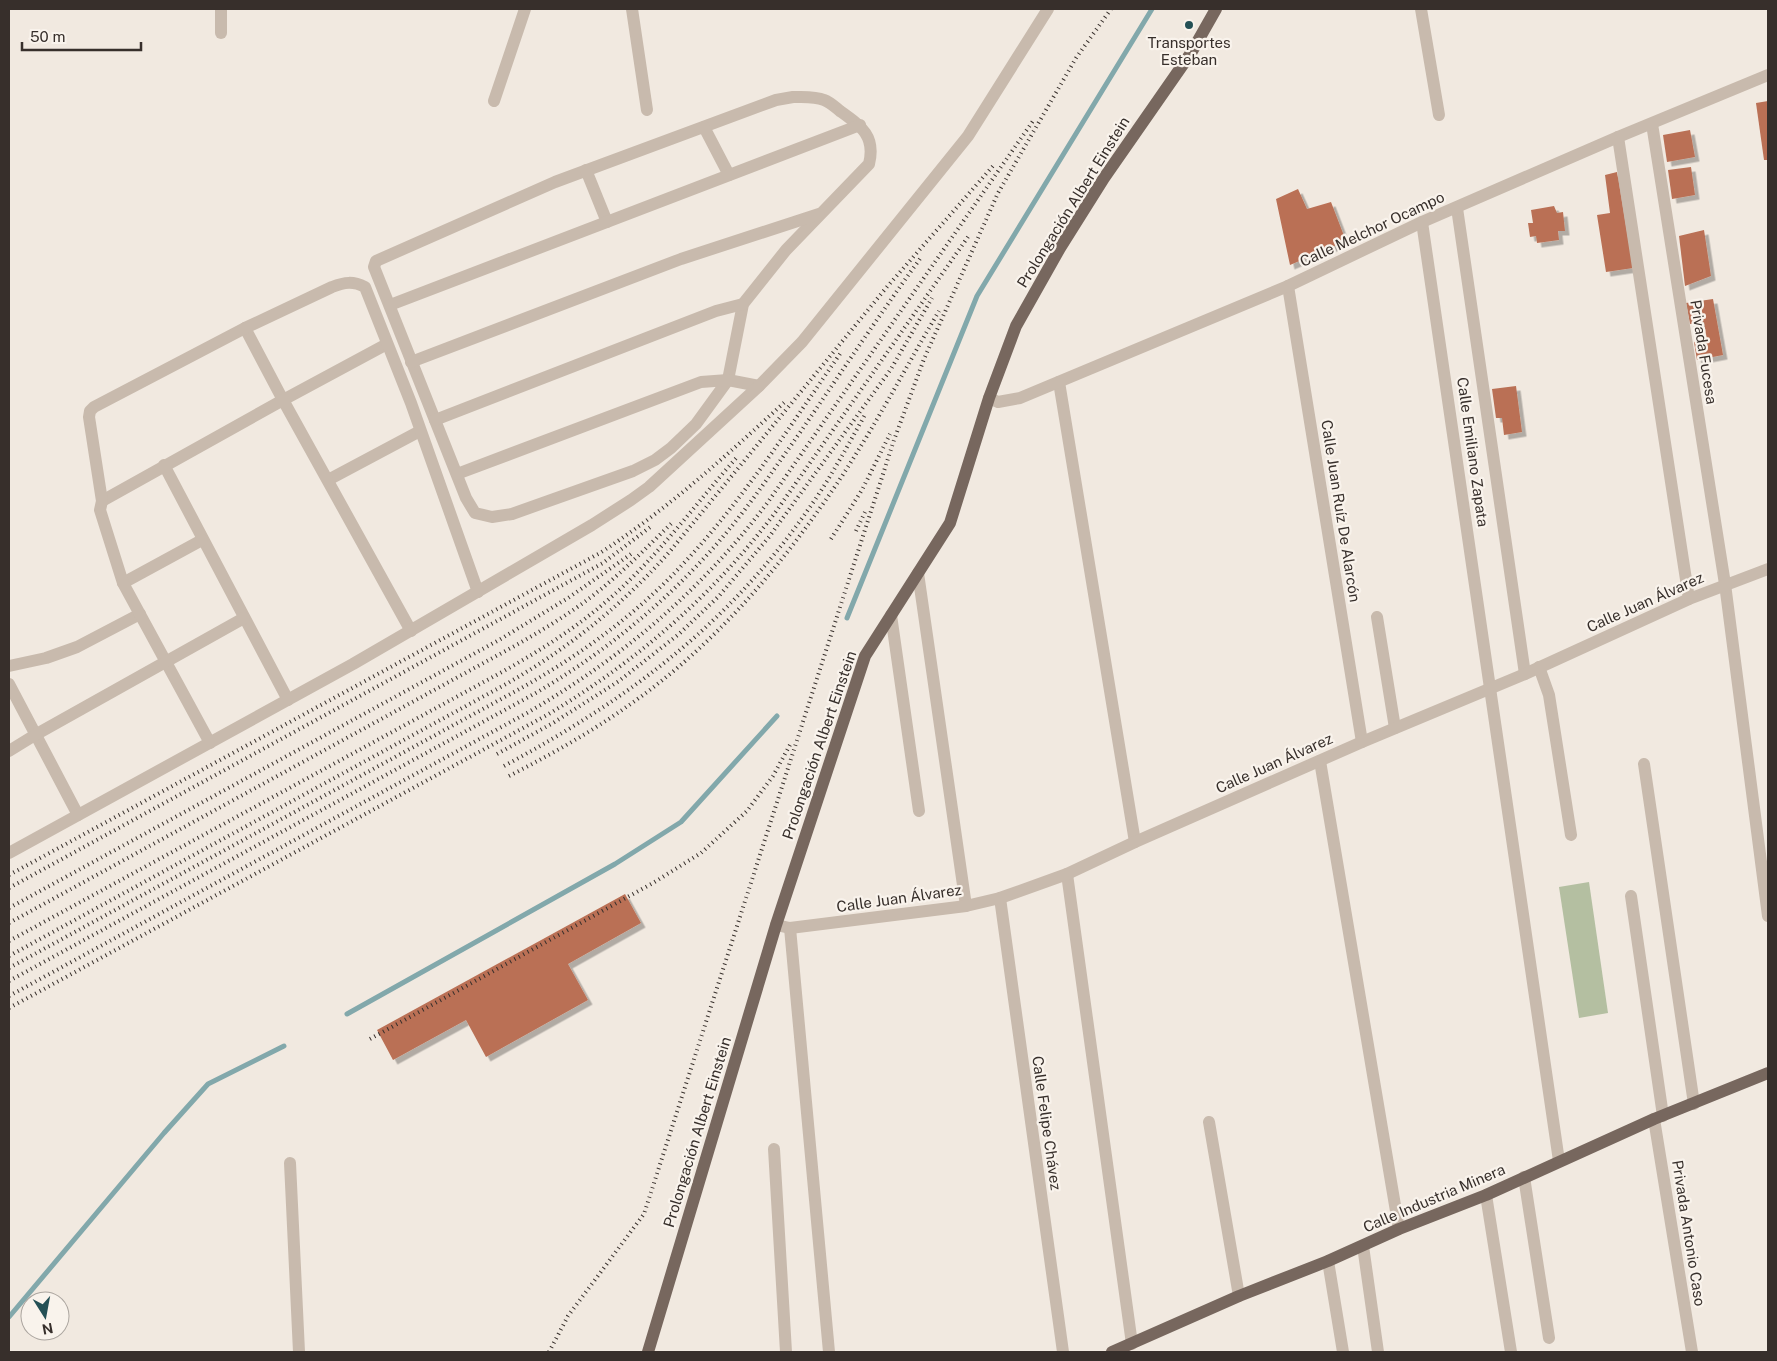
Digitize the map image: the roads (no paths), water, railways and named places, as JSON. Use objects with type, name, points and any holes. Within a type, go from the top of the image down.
[{"type":"main road","name":"Prolongación Albert Einstein","points":[[648,1352],[776,925],[865,656],[950,523],[988,398],[1016,326],[1060,248],[1104,178],[1191,53],[1216,9]]},
{"type":"main road","name":"Calle Industria Minera","points":[[1112,1352],[1239,1296],[1486,1195],[1659,1117],[1768,1073]]},
{"type":"street","points":[[221,9],[221,33]]},
{"type":"street","points":[[494,101],[525,9]]},
{"type":"street","points":[[632,9],[647,110]]},
{"type":"street","points":[[9,853],[288,700],[478,592],[631,500],[666,472],[759,386],[802,342],[968,136],[1048,9]]},
{"type":"street","points":[[1421,9],[1439,115]]},
{"type":"street","name":"Calle Melchor Ocampo","points":[[988,398],[998,402],[1012,401],[1059,382],[1288,286],[1422,222],[1618,137],[1768,75]]},
{"type":"street","points":[[793,97],[811,97],[825,100],[860,125],[867,135],[870,144],[871,157],[869,164],[786,250],[743,304],[728,380],[696,424],[671,448],[655,460],[633,471],[512,514],[492,517],[475,513],[466,498],[374,267],[378,259],[586,170],[776,100],[793,97]]},
{"type":"street","name":"Privada Fucesa","points":[[1652,124],[1725,584],[1768,916]]},
{"type":"street","points":[[390,305],[860,125]]},
{"type":"street","points":[[704,128],[729,175]]},
{"type":"street","points":[[1618,137],[1689,599]]},
{"type":"street","points":[[586,170],[607,222]]},
{"type":"street","points":[[1457,208],[1525,674]]},
{"type":"street","points":[[411,362],[681,259],[821,214]]},
{"type":"street","name":"Calle Emiliano Zapata","points":[[1422,222],[1559,1161]]},
{"type":"street","points":[[210,743],[123,583],[101,515],[100,507],[102,500],[89,417],[90,411],[94,407],[245,328],[332,286],[343,282],[354,282],[365,287],[420,431],[478,592]]},
{"type":"street","name":"Calle Juan Ruíz De Alarcón","points":[[1288,286],[1362,742]]},
{"type":"street","points":[[434,420],[716,311],[743,304]]},
{"type":"street","points":[[245,328],[411,630]]},
{"type":"street","points":[[102,500],[387,344]]},
{"type":"street","points":[[457,474],[706,381],[728,380],[759,386]]},
{"type":"street","points":[[1059,382],[1135,842]]},
{"type":"street","points":[[328,480],[420,431]]},
{"type":"street","points":[[164,465],[288,700]]},
{"type":"street","points":[[123,583],[202,540]]},
{"type":"street","name":"Calle Juan Álvarez","points":[[776,925],[790,928],[966,906],[1000,898],[1067,874],[1362,742],[1525,674],[1689,599],[1768,568]]},
{"type":"street","points":[[918,574],[966,906]]},
{"type":"street","points":[[9,666],[46,658],[77,647],[140,614]]},
{"type":"street","points":[[891,615],[919,811]]},
{"type":"street","points":[[9,751],[34,735],[244,618]]},
{"type":"street","points":[[1377,618],[1395,728]]},
{"type":"street","points":[[1539,667],[1549,695],[1571,835]]},
{"type":"street","points":[[9,684],[34,735],[78,815]]},
{"type":"street","points":[[1320,761],[1399,1230]]},
{"type":"street","points":[[1644,764],[1694,1104]]},
{"type":"street","points":[[1067,874],[1132,1344]]},
{"type":"street","name":"Privada Antonio Caso","points":[[1631,896],[1659,1117],[1692,1352]]},
{"type":"street","name":"Calle Felipe Chávez","points":[[1000,898],[1063,1352]]},
{"type":"street","points":[[790,928],[829,1352]]},
{"type":"street","points":[[1209,1122],[1239,1296]]},
{"type":"street","points":[[774,1149],[786,1352]]},
{"type":"street","points":[[290,1163],[299,1352]]},
{"type":"street","points":[[1524,1177],[1549,1338]]},
{"type":"street","points":[[1486,1195],[1511,1352]]},
{"type":"street","points":[[1363,1246],[1378,1352]]},
{"type":"street","points":[[1328,1261],[1343,1352]]},
{"type":"waterway","points":[[847,618],[977,296],[1152,9]]},
{"type":"waterway","points":[[347,1014],[615,864],[681,822],[777,716]]},
{"type":"waterway","points":[[9,1317],[164,1133],[208,1084],[284,1046]]},
{"type":"railway","points":[[549,1352],[568,1316],[644,1214],[894,440],[924,359],[998,193],[1076,58],[1111,9]]},
{"type":"railway","points":[[9,996],[527,713],[596,669],[658,620],[716,565],[768,502],[1033,121]]},
{"type":"railway","points":[[9,956],[508,683],[553,655],[595,623],[653,570],[671,550],[886,288],[993,166]]},
{"type":"railway","points":[[9,1008],[547,715],[643,649],[700,598],[753,541],[777,510],[970,234]]},
{"type":"railway","points":[[9,981],[534,694],[583,663],[630,628],[695,568],[737,519],[799,434],[922,256]]},
{"type":"railway","points":[[497,754],[553,723],[619,681],[679,634],[719,596],[769,537],[891,369],[932,298]]},
{"type":"railway","points":[[509,776],[572,742],[632,703],[685,661],[734,614],[779,562],[836,484],[867,436],[939,311]]},
{"type":"railway","points":[[9,968],[514,692],[560,665],[604,635],[664,583],[727,513],[767,460],[842,351]]},
{"type":"railway","points":[[9,875],[600,553],[673,500],[787,400]]},
{"type":"railway","points":[[504,766],[593,714],[634,686],[673,656],[710,623],[745,588],[778,550],[810,507],[866,413]]},
{"type":"railway","points":[[831,539],[862,490],[890,434]]},
{"type":"railway","points":[[9,941],[502,672],[562,635],[604,604],[633,576],[665,543],[738,456]]},
{"type":"railway","points":[[856,531],[865,512]]},
{"type":"railway","points":[[9,923],[520,643],[574,609],[602,588],[674,521]]},
{"type":"railway","points":[[9,888],[603,563],[653,525]]},
{"type":"railway","points":[[9,908],[499,640],[568,598],[634,552]]},
{"type":"railway","points":[[370,1039],[653,883],[701,853],[747,811],[773,776],[791,743]]},
{"type":"place","name":"Transportes Esteban","points":[[1189,25]]}]
